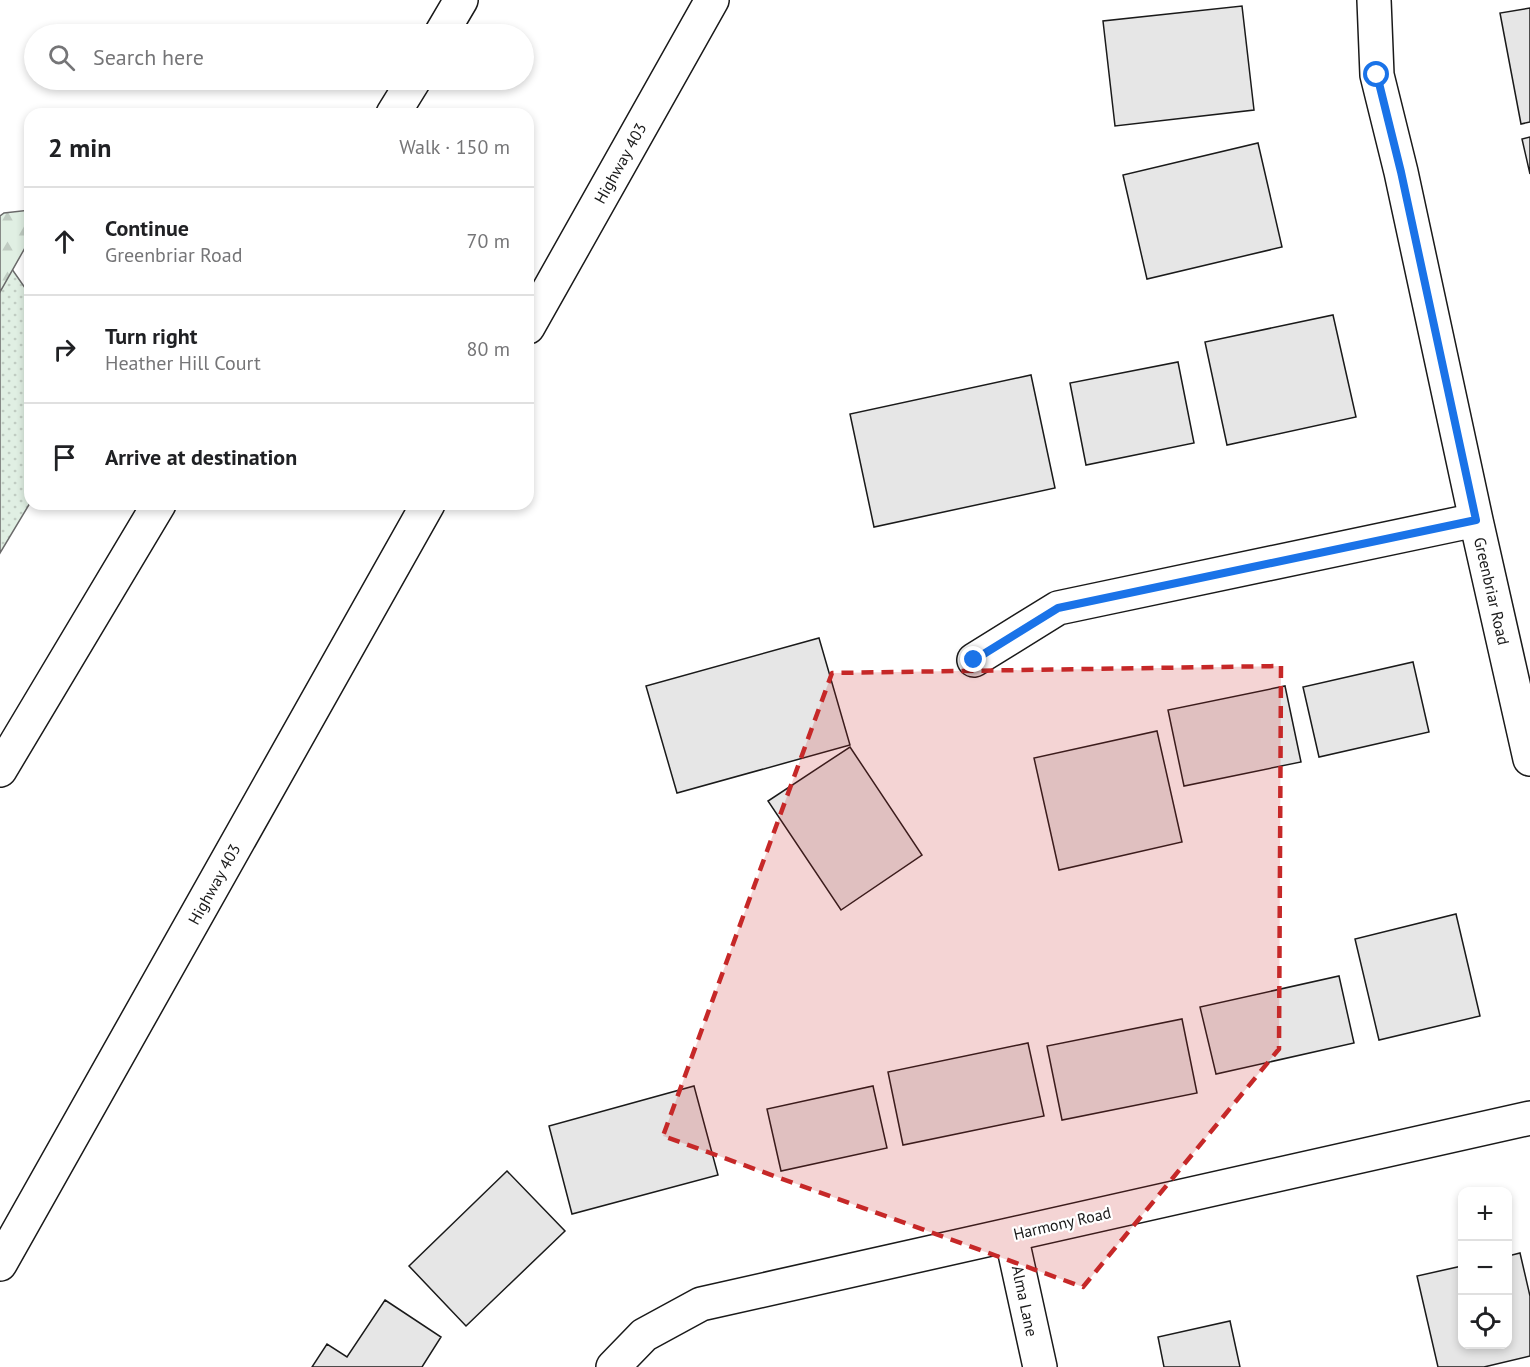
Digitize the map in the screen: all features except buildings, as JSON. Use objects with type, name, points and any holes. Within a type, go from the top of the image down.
[{"type":"main road","points":[[447,24],[461,0]]},
{"type":"main road","name":"Highway 403","points":[[534,316],[712,0]]},
{"type":"main road","name":"Greenbriar Road","points":[[1374,0],[1377,75],[1401,172],[1530,759]]},
{"type":"main road","points":[[397,108],[408,90]]},
{"type":"main road","points":[[0,770],[155,510]]},
{"type":"main road","name":"Highway 403","points":[[0,1264],[425,510]]},
{"type":"main road","points":[[974,660],[1058,608],[1476,520]]},
{"type":"main road","name":"Harmony Road","points":[[613,1367],[644,1335],[701,1304],[1530,1118]]},
{"type":"main road","name":"Alma Lane","points":[[1011,1235],[1040,1367]]},
{"type":"highlighted area","points":[[1281,666],[1279,1049],[1083,1287],[663,1136],[832,673]]},
{"type":"green space","points":[[24,211],[24,250],[0,292],[0,216],[4,213]]},
{"type":"green space","points":[[0,252],[24,286],[26,510],[0,553]]},
{"type":"route","points":[[974,660],[1058,608],[1476,520],[1401,172],[1377,75]]}]
